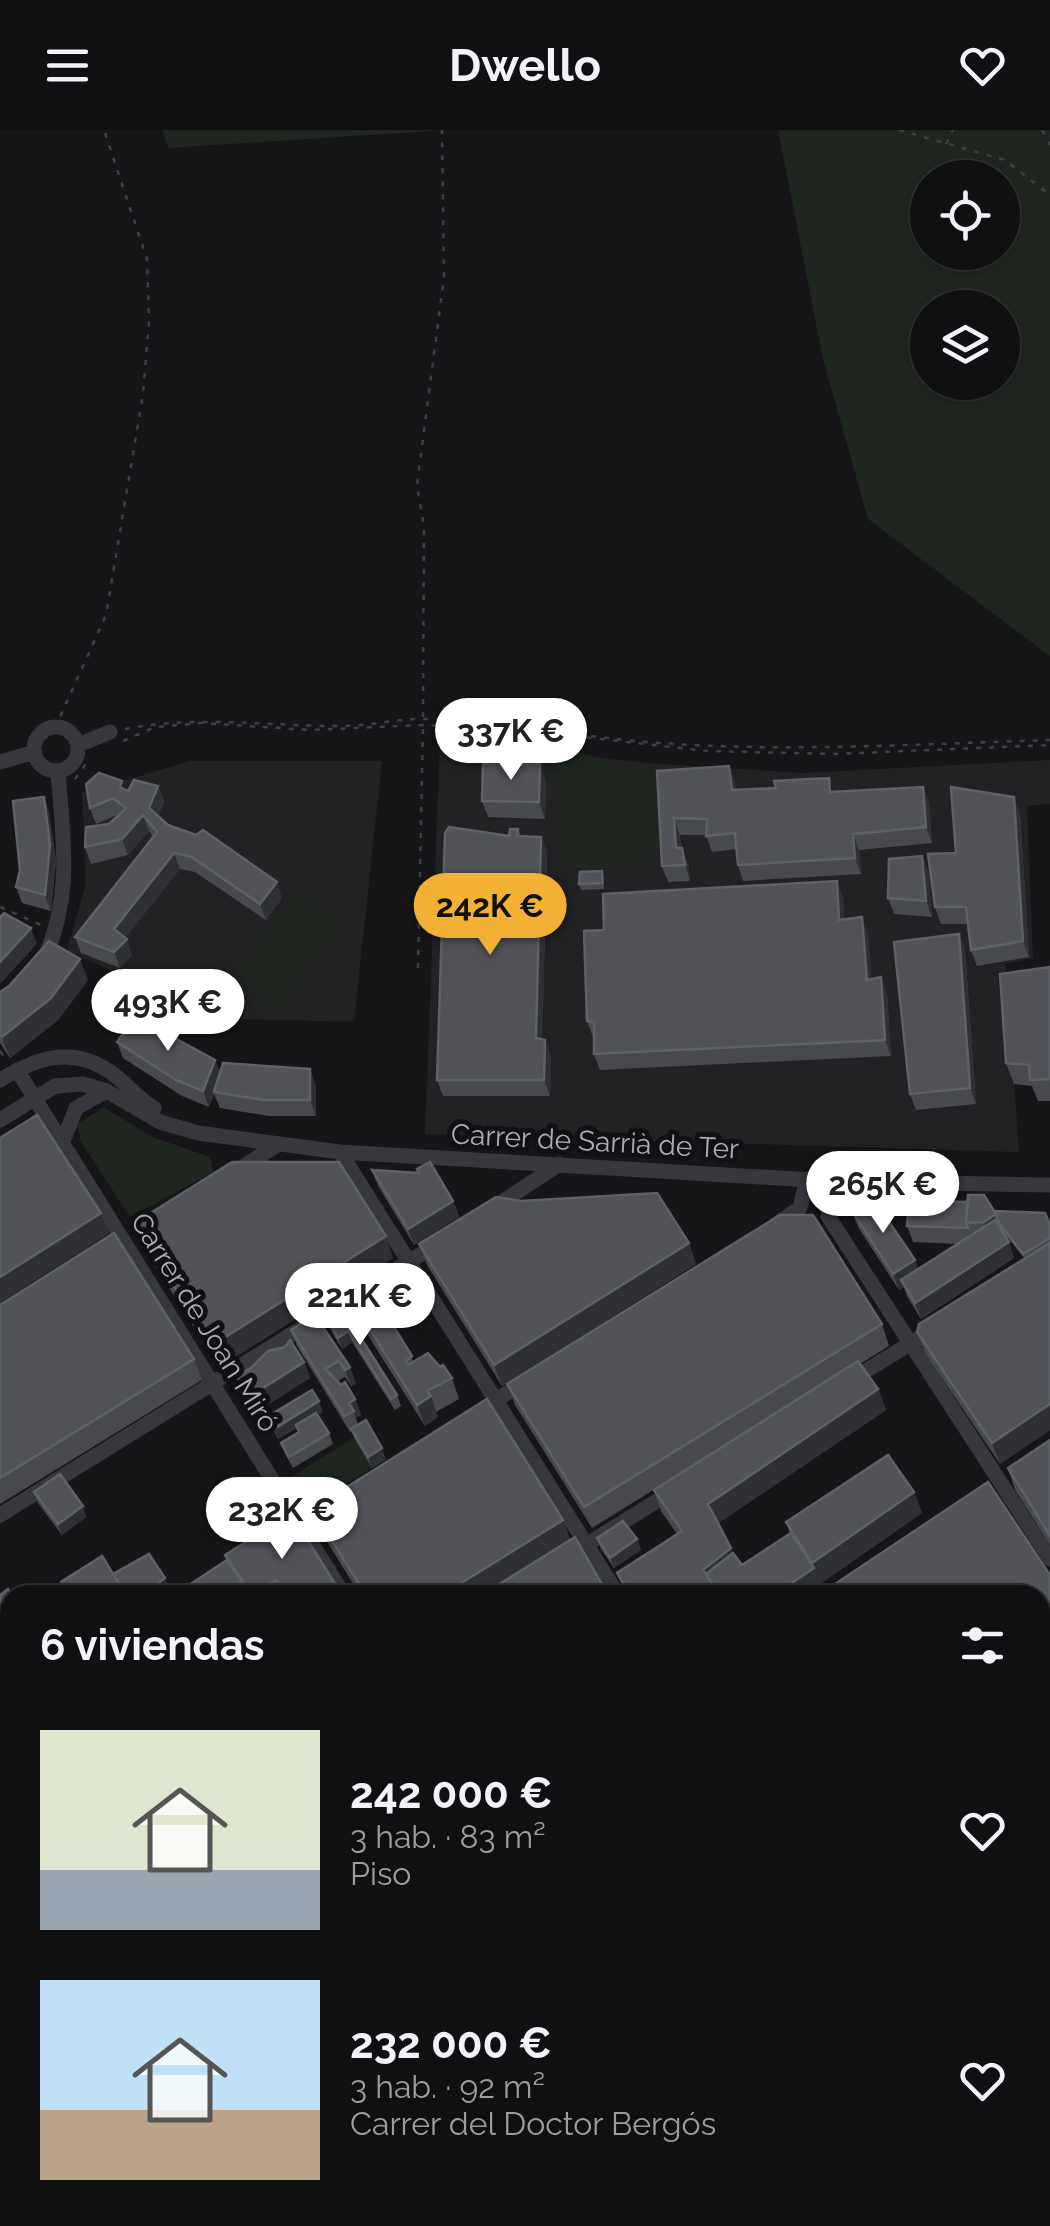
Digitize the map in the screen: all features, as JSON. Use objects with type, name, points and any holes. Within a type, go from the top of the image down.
[{"type":"street","points":[[54,728],[72,734],[78,745],[71,765],[58,776],[40,764],[35,752],[37,738],[54,728]]},
{"type":"street","points":[[78,745],[116,737]]},
{"type":"street","points":[[0,762],[35,752]]},
{"type":"street","points":[[32,974],[42,964],[56,931],[67,872],[58,776]]},
{"type":"street","name":"Carrer de Sarrià de Ter","points":[[0,1080],[19,1074],[41,1058],[72,1057],[104,1068],[143,1102],[198,1133]]},
{"type":"street","name":"Carrer de Joan Miró","points":[[19,1074],[62,1144],[132,1237],[212,1382],[338,1585]]},
{"type":"street","name":"Carrer de Sarrià de Ter","points":[[0,1120],[54,1086],[82,1084],[106,1091],[160,1122],[198,1133],[340,1152],[828,1181],[1050,1184]]},
{"type":"street","points":[[62,1144],[76,1108],[106,1091]]},
{"type":"street","points":[[216,1184],[278,1144]]},
{"type":"street","points":[[340,1152],[612,1585]]},
{"type":"street","points":[[471,1222],[561,1164]]},
{"type":"street","points":[[755,1237],[800,1208],[807,1180]]},
{"type":"street","points":[[828,1181],[832,1196],[828,1216],[1050,1559]]},
{"type":"street","points":[[0,1515],[456,1232]]},
{"type":"street","points":[[110,1251],[132,1237]]},
{"type":"street","points":[[829,1394],[950,1320]]},
{"type":"street","points":[[464,1421],[544,1370]]},
{"type":"street","points":[[987,1492],[1018,1471]]},
{"type":"street","points":[[555,1564],[680,1486]]},
{"type":"street","points":[[270,1545],[350,1494]]},
{"type":"path","points":[[54,728],[106,615],[143,394],[149,321],[146,259],[104,130]]},
{"type":"path","points":[[418,968],[424,533],[417,485],[444,277],[442,130]]},
{"type":"path","points":[[899,130],[1006,160],[1050,195]]},
{"type":"path","points":[[946,146],[954,130]]},
{"type":"path","points":[[1042,130],[1050,145]]},
{"type":"path","points":[[116,737],[180,719],[339,726],[424,722],[707,752],[834,754],[1050,742]]},
{"type":"path","points":[[116,737],[155,726],[201,722],[310,730],[424,722]]},
{"type":"path","points":[[58,776],[77,779],[95,752]]},
{"type":"path","points":[[0,908],[56,931]]},
{"type":"shaded area","points":[[162,130],[447,130],[169,148]]},
{"type":"shaded area","points":[[778,130],[1050,130],[1050,656],[868,519],[823,359]]},
{"type":"shaded area","points":[[443,733],[552,745],[655,773],[661,849],[646,851],[645,868],[563,868],[554,775],[447,753]]},
{"type":"shaded area","points":[[440,740],[660,764],[803,773],[1050,760],[1050,804],[1027,806],[1033,958],[1006,964],[1019,1152],[425,1134]]},
{"type":"shaded area","points":[[190,761],[382,761],[354,1022],[240,1019],[138,983],[67,950],[86,883],[82,793]]},
{"type":"shaded area","points":[[295,894],[341,925],[275,1011],[233,974]]},
{"type":"shaded area","points":[[104,1107],[150,1136],[210,1157],[213,1172],[130,1217],[81,1142],[77,1124]]},
{"type":"shaded area","points":[[353,1438],[372,1468],[307,1509],[288,1479]]},
{"type":"building","points":[[483,764],[540,764],[539,802],[482,801]]},
{"type":"building","points":[[729,766],[732,790],[776,788],[774,781],[829,778],[830,792],[923,787],[926,827],[853,834],[855,858],[738,865],[735,833],[706,836],[707,819],[674,818],[676,848],[682,848],[685,865],[662,866],[657,771]]},
{"type":"building","points":[[99,773],[122,781],[120,787],[128,791],[134,780],[158,786],[149,808],[168,825],[196,835],[203,830],[277,882],[260,904],[190,856],[174,853],[114,929],[127,939],[114,952],[75,937],[157,832],[143,815],[122,839],[85,847],[86,827],[109,824],[126,808],[113,798],[90,808],[86,784]]},
{"type":"building","points":[[951,787],[1014,797],[1023,941],[971,950],[966,907],[935,907],[928,854],[956,853]]},
{"type":"building","points":[[44,797],[50,845],[45,895],[16,887],[20,870],[13,801]]},
{"type":"building","points":[[449,827],[509,836],[510,829],[518,829],[517,836],[541,837],[536,1038],[545,1040],[544,1080],[437,1080],[445,833]]},
{"type":"building","points":[[922,856],[926,901],[888,898],[889,859]]},
{"type":"building","points":[[602,871],[602,883],[579,884],[580,872]]},
{"type":"building","points":[[837,881],[839,920],[862,917],[867,980],[881,977],[885,1040],[594,1054],[594,1022],[587,1021],[584,931],[604,930],[603,894]]},
{"type":"building","points":[[4,913],[31,928],[0,962],[0,917]]},
{"type":"building","points":[[959,934],[970,1088],[910,1094],[894,942]]},
{"type":"building","points":[[49,941],[80,959],[51,998],[2,1037],[0,992]]},
{"type":"building","points":[[1050,967],[1050,1079],[1030,1080],[1029,1065],[1006,1063],[1000,974]]},
{"type":"building","points":[[136,1017],[215,1060],[203,1091],[176,1080],[117,1042]]},
{"type":"building","points":[[223,1063],[310,1069],[310,1100],[263,1100],[214,1092]]},
{"type":"building","points":[[37,1115],[101,1213],[0,1277],[0,1138]]},
{"type":"building","points":[[232,1162],[339,1162],[386,1236],[211,1346],[135,1223]]},
{"type":"building","points":[[430,1162],[453,1201],[408,1229],[372,1170],[419,1173],[417,1169]]},
{"type":"building","points":[[657,1193],[689,1243],[494,1365],[419,1244],[496,1197],[521,1201]]},
{"type":"building","points":[[968,1195],[984,1195],[996,1214],[984,1222],[966,1223]]},
{"type":"building","points":[[909,1201],[968,1202],[968,1228],[907,1226]]},
{"type":"building","points":[[855,1204],[877,1204],[915,1260],[893,1274],[852,1211]]},
{"type":"building","points":[[994,1211],[1045,1213],[1050,1238],[1023,1254]]},
{"type":"building","points":[[780,1215],[813,1215],[882,1324],[584,1507],[507,1384]]},
{"type":"building","points":[[995,1220],[1009,1242],[915,1303],[901,1280]]},
{"type":"building","points":[[114,1233],[194,1359],[0,1478],[0,1305]]},
{"type":"building","points":[[1050,1243],[1050,1404],[992,1443],[917,1332],[919,1324]]},
{"type":"building","points":[[395,1273],[408,1288],[400,1293],[403,1297],[376,1314],[379,1319],[386,1314],[412,1356],[406,1361],[408,1365],[428,1353],[452,1378],[427,1391],[431,1396],[417,1405],[350,1297],[364,1287],[367,1292]]},
{"type":"building","points":[[344,1311],[397,1395],[391,1399],[348,1331],[338,1338],[328,1321]]},
{"type":"building","points":[[315,1315],[350,1367],[345,1370],[339,1361],[325,1369],[341,1385],[345,1382],[355,1399],[349,1403],[354,1411],[344,1416],[291,1330]]},
{"type":"building","points":[[290,1340],[304,1362],[249,1397],[236,1375],[250,1369],[268,1351],[285,1347]]},
{"type":"building","points":[[858,1361],[878,1389],[708,1504],[731,1548],[703,1570],[713,1585],[624,1585],[617,1573],[682,1531],[654,1490]]},
{"type":"building","points":[[312,1390],[319,1401],[274,1429],[267,1417]]},
{"type":"building","points":[[487,1399],[563,1520],[458,1585],[360,1585],[312,1509]]},
{"type":"building","points":[[316,1413],[329,1433],[289,1457],[281,1443],[299,1432],[296,1425]]},
{"type":"building","points":[[366,1420],[382,1448],[368,1457],[351,1429]]},
{"type":"building","points":[[1050,1440],[1050,1536],[1008,1468]]},
{"type":"building","points":[[888,1455],[914,1492],[812,1563],[786,1522]]},
{"type":"building","points":[[60,1474],[83,1506],[58,1524],[34,1492]]},
{"type":"building","points":[[988,1482],[1050,1575],[1050,1585],[834,1585]]},
{"type":"building","points":[[291,1513],[336,1585],[279,1585],[276,1580],[268,1585],[245,1585],[225,1555]]},
{"type":"building","points":[[623,1521],[637,1539],[610,1558],[597,1538]]},
{"type":"building","points":[[791,1533],[814,1568],[789,1585],[713,1585],[706,1574],[733,1553],[742,1565]]},
{"type":"building","points":[[575,1537],[602,1585],[498,1585]]},
{"type":"building","points":[[149,1554],[165,1578],[156,1585],[120,1585],[113,1574]]},
{"type":"building","points":[[102,1556],[120,1585],[63,1585],[61,1582]]},
{"type":"building","points":[[227,1560],[243,1585],[189,1585]]}]
